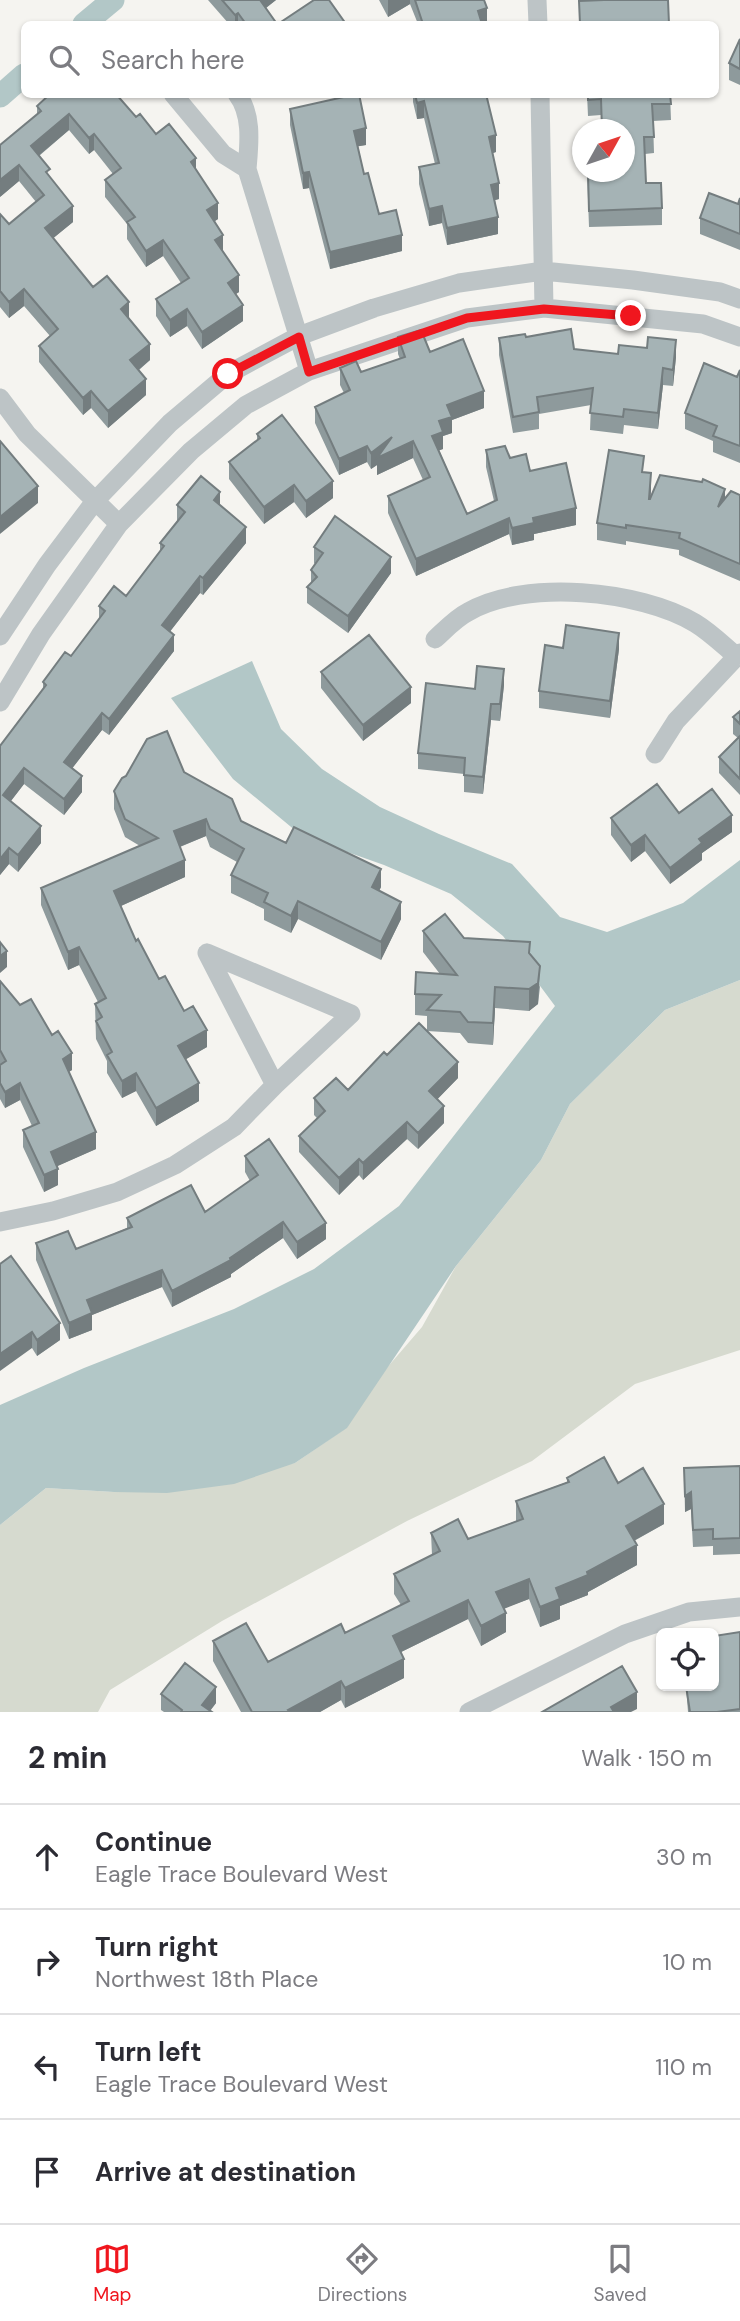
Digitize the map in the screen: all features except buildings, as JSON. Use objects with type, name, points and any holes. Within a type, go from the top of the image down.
[{"type":"street","points":[[537,0],[538,21]]},
{"type":"street","points":[[176,98],[223,154],[247,169]]},
{"type":"street","points":[[240,98],[249,136],[247,169],[309,372]]},
{"type":"street","points":[[540,98],[544,309]]},
{"type":"street","points":[[0,636],[47,565],[95,501],[170,423],[228,374],[299,337],[374,309],[459,283],[543,271],[633,279],[720,292],[740,299]]},
{"type":"street","points":[[0,702],[41,634],[119,524],[191,451],[246,405],[309,372],[467,318],[544,309],[704,324],[740,337]]},
{"type":"street","points":[[0,398],[27,434],[119,524]]},
{"type":"street","points":[[435,639],[466,612],[487,603],[524,595],[576,592],[619,596],[663,607],[696,623],[738,654],[676,721],[655,754]]},
{"type":"street","points":[[0,1222],[117,1192],[175,1165],[234,1127],[351,1014],[207,953],[275,1085]]},
{"type":"street","points":[[469,1712],[625,1634],[689,1612],[740,1607]]},
{"type":"shaded area","points":[[252,661],[281,729],[322,769],[380,807],[512,864],[560,917],[607,932],[683,903],[740,860],[740,980],[665,1010],[570,1104],[541,1160],[456,1266],[347,1428],[295,1463],[234,1484],[167,1493],[46,1488],[0,1525],[0,1405],[84,1368],[234,1309],[314,1269],[399,1206],[555,1006],[503,936],[451,894],[384,865],[302,836],[233,779],[171,698]]},
{"type":"shaded area","points":[[740,980],[740,1350],[635,1384],[532,1461],[407,1521],[222,1621],[110,1690],[98,1712],[0,1712],[0,1525],[46,1488],[114,1492],[295,1463],[346,1428],[379,1377],[422,1327],[456,1266],[541,1160],[570,1104],[665,1010]]},
{"type":"waterway","points":[[88,21],[113,0]]},
{"type":"waterway","points":[[0,96],[21,78]]},
{"type":"route","points":[[228,374],[299,337],[309,372],[467,318],[544,309],[631,316]]}]
